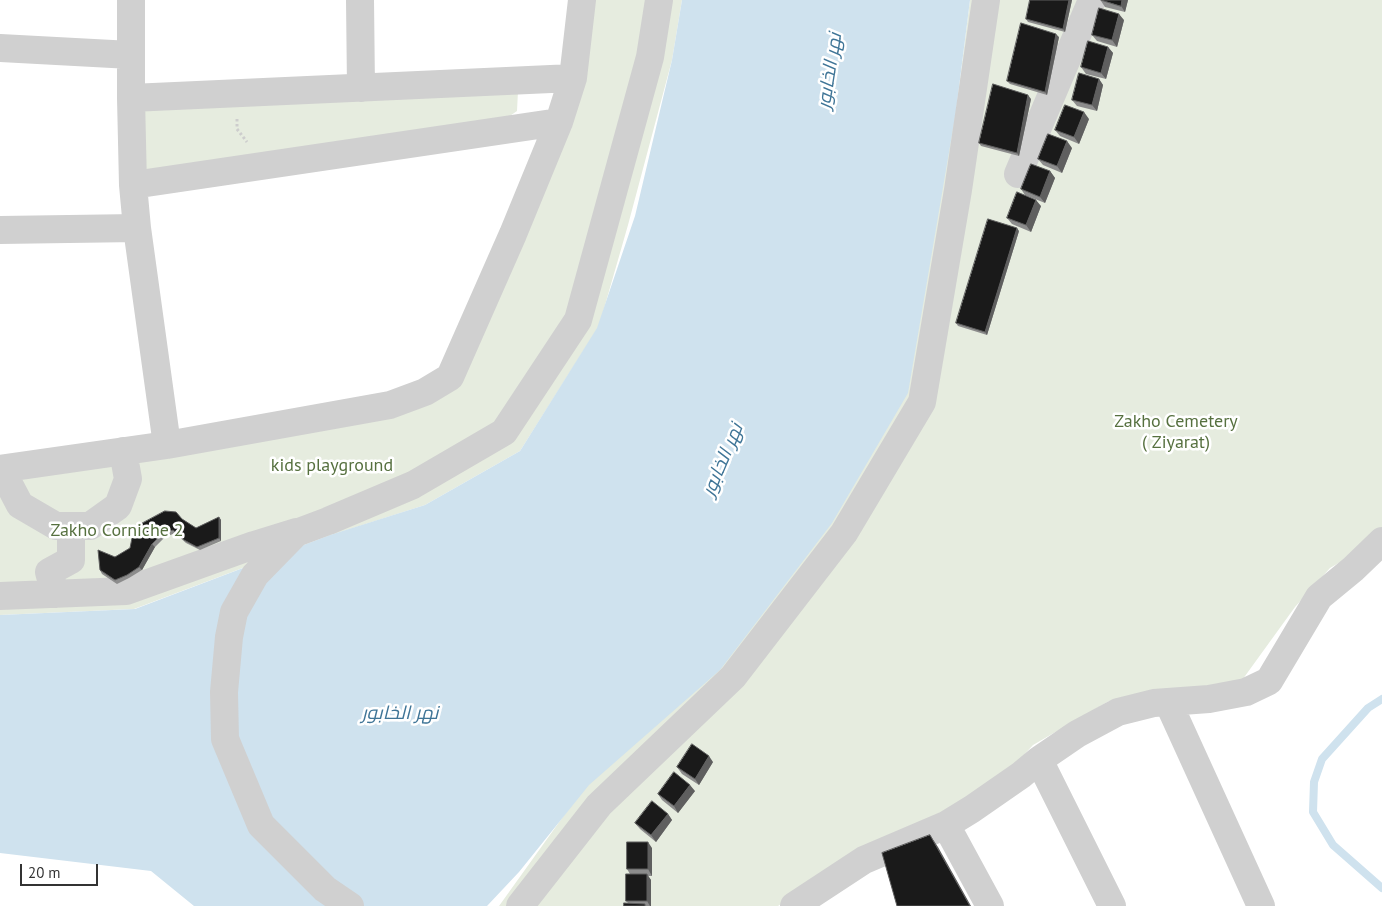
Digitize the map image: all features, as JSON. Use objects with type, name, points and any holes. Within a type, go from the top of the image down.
[{"type":"street","points":[[131,0],[132,185],[167,445]]},
{"type":"street","points":[[360,0],[361,88]]},
{"type":"street","points":[[123,451],[128,479],[118,506],[90,526],[56,526],[20,504],[0,469],[123,451],[167,445],[390,405],[425,392],[450,377],[514,234],[559,122],[573,78],[582,0]]},
{"type":"street","points":[[350,906],[325,889],[261,825],[225,739],[224,692],[229,637],[234,612],[255,575],[296,533],[413,485],[504,432],[578,320],[650,57],[659,0]]},
{"type":"street","points":[[520,906],[599,805],[733,677],[844,533],[922,402],[960,179],[986,0]]},
{"type":"street","points":[[1018,174],[1092,0]]},
{"type":"street","points":[[0,48],[131,55]]},
{"type":"street","points":[[131,98],[573,78]]},
{"type":"street","points":[[132,185],[559,122]]},
{"type":"street","points":[[0,230],[137,228]]},
{"type":"street","points":[[0,596],[126,591],[254,545],[328,521]]},
{"type":"street","points":[[71,526],[71,560],[85,572],[94,592]]},
{"type":"street","points":[[794,906],[864,860],[946,825],[1021,775],[1077,734],[1118,712],[1154,703],[1209,699],[1246,692],[1269,681],[1319,597],[1353,570],[1382,541]]},
{"type":"street","points":[[55,594],[49,572],[71,560]]},
{"type":"street","points":[[1168,702],[1261,906]]},
{"type":"street","points":[[1039,760],[1112,906]]},
{"type":"street","points":[[946,825],[990,906]]},
{"type":"path","points":[[248,93],[236,119],[237,129],[254,151],[277,163]]},
{"type":"green space","name":"Zakho Corniche 2","points":[[582,0],[682,0],[672,60],[599,326],[520,451],[425,505],[325,537],[134,609],[0,615],[0,469],[230,434],[450,377],[559,122]]},
{"type":"green space","name":"Zakho Cemetery ( Ziyarat)","points":[[970,0],[1382,0],[1382,538],[1330,568],[1295,607],[1240,683],[1109,701],[1033,745],[999,782],[957,815],[853,856],[778,906],[499,906],[580,793],[956,111]]},
{"type":"green space","points":[[518,91],[517,111],[504,120],[148,171],[142,164],[139,106]]},
{"type":"water","name":"نهر الخابور","points":[[682,0],[970,0],[956,111],[908,393],[832,523],[720,670],[589,785],[519,872],[487,906],[194,906],[151,871],[0,853],[0,615],[135,609],[330,535],[425,505],[520,451],[597,328],[635,216],[672,60]]},
{"type":"building","points":[[1030,0],[1069,0],[1063,29],[1026,19]]},
{"type":"building","points":[[1101,0],[1122,0],[1121,6]]},
{"type":"building","points":[[1099,8],[1119,14],[1112,40],[1092,35]]},
{"type":"building","points":[[1021,23],[1056,34],[1045,92],[1007,81]]},
{"type":"building","points":[[1088,41],[1108,47],[1101,73],[1081,67]]},
{"type":"building","points":[[1079,73],[1099,79],[1092,105],[1072,100]]},
{"type":"building","points":[[993,84],[1028,95],[1017,153],[979,143]]},
{"type":"building","points":[[1065,105],[1084,112],[1074,137],[1055,130]]},
{"type":"building","points":[[1048,134],[1067,141],[1057,166],[1038,159]]},
{"type":"building","points":[[1031,164],[1050,171],[1040,197],[1021,189]]},
{"type":"building","points":[[1017,192],[1036,200],[1026,225],[1007,218]]},
{"type":"building","points":[[988,219],[1017,228],[985,332],[956,323]]},
{"type":"building","points":[[165,511],[176,512],[182,519],[196,528],[219,517],[219,538],[197,547],[184,540],[173,530],[162,534],[152,544],[139,567],[127,575],[115,580],[100,570],[98,550],[115,557],[130,548],[132,538],[139,525]]},
{"type":"building","points":[[692,744],[709,756],[695,779],[677,767]]},
{"type":"building","points":[[674,772],[690,785],[674,806],[658,794]]},
{"type":"building","points":[[652,801],[668,814],[651,835],[635,823]]},
{"type":"building","points":[[930,835],[970,906],[897,906],[882,853]]},
{"type":"building","points":[[627,842],[648,842],[648,869],[627,869]]},
{"type":"building","points":[[626,874],[647,874],[647,901],[626,901]]},
{"type":"building","points":[[624,903],[645,904],[645,906],[624,906]]},
{"type":"waterway","points":[[1382,699],[1368,708],[1322,759],[1314,782],[1313,812],[1333,845],[1382,888]]},
{"type":"park label","name":"kids playground","points":[[332,466]]}]
